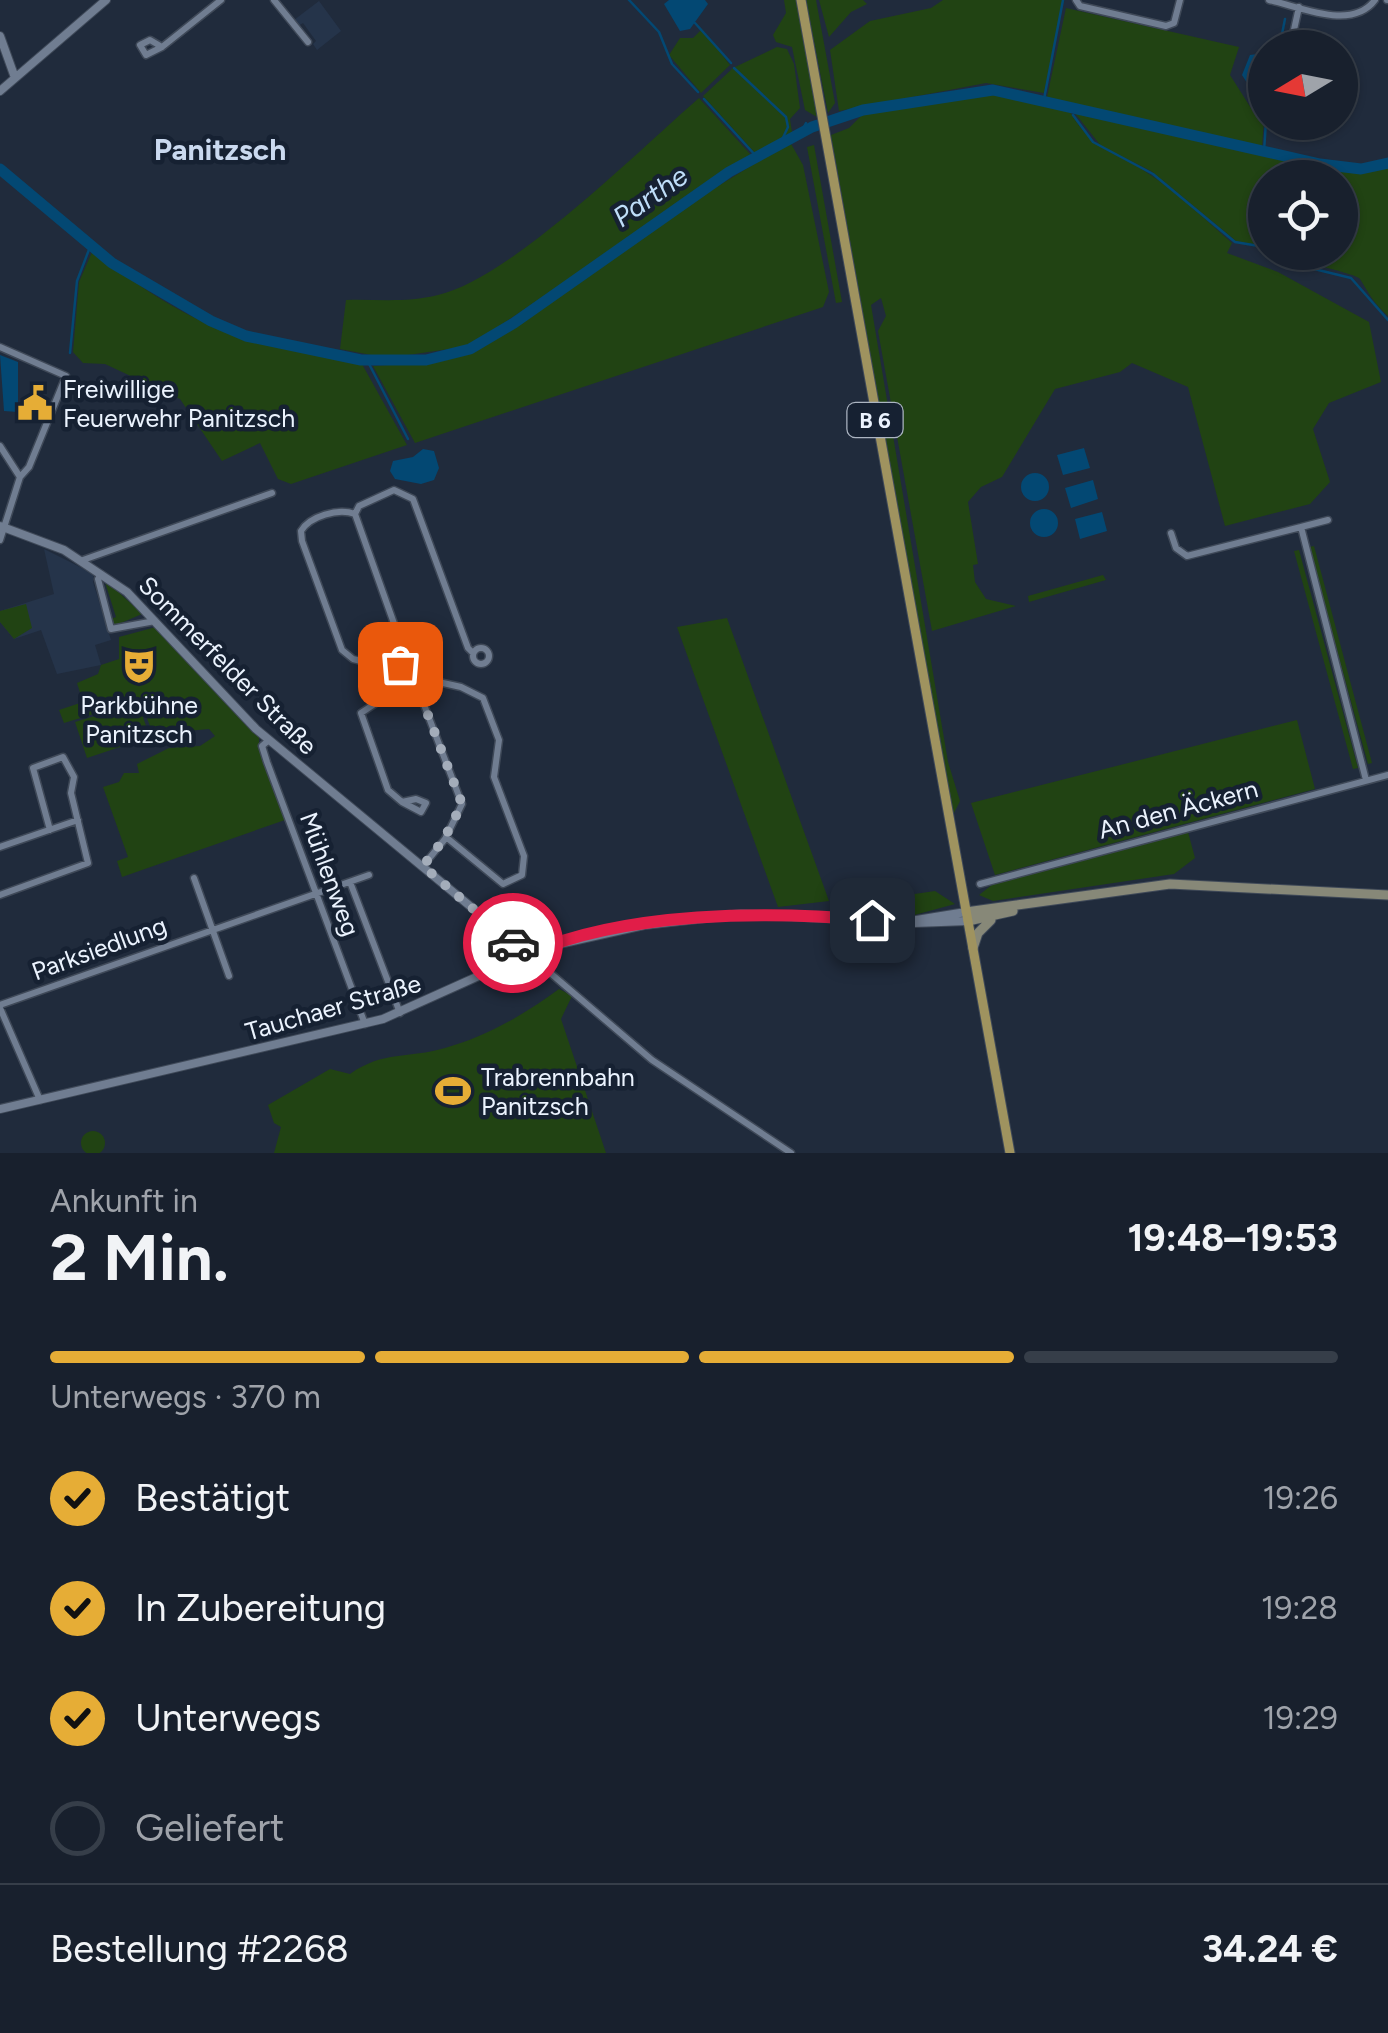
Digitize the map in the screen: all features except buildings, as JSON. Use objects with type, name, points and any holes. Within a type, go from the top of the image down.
[{"type":"main road","name":"B 6","points":[[802,0],[1010,1153]]},
{"type":"main road","points":[[967,916],[1170,884],[1388,895]]},
{"type":"main road","points":[[973,948],[978,932],[994,918],[1025,906]]},
{"type":"main road","points":[[967,916],[994,918]]},
{"type":"street","points":[[0,92],[106,0]]},
{"type":"street","points":[[162,47],[221,0]]},
{"type":"street","points":[[274,0],[308,42]]},
{"type":"street","points":[[1076,0],[1080,6],[1166,26],[1174,24],[1180,0]]},
{"type":"street","points":[[1275,1],[1344,17],[1359,14],[1376,0]]},
{"type":"street","points":[[1293,30],[1297,4]]},
{"type":"street","points":[[0,36],[12,78]]},
{"type":"street","points":[[0,347],[66,376],[29,467],[20,478],[0,540]]},
{"type":"street","points":[[0,446],[20,478]]},
{"type":"street","points":[[407,660],[355,514],[359,506],[394,490],[413,499],[468,648],[474,653]]},
{"type":"street","points":[[83,560],[272,493]]},
{"type":"street","points":[[355,514],[339,510],[308,522],[302,528],[302,541],[342,650],[353,659],[396,670]]},
{"type":"street","points":[[1171,533],[1176,548],[1187,556],[1328,520]]},
{"type":"street","name":"Sommerfelder Straße","points":[[2,526],[83,560],[102,574],[156,620],[268,740],[652,1060],[790,1153]]},
{"type":"street","points":[[1301,526],[1366,780]]},
{"type":"street","points":[[102,574],[98,579],[111,629],[156,620]]},
{"type":"street","points":[[396,670],[407,660]]},
{"type":"street","points":[[407,660],[422,665],[426,679]]},
{"type":"street","points":[[396,670],[400,687]]},
{"type":"street","points":[[418,689],[426,679]]},
{"type":"street","points":[[426,679],[474,691],[483,698],[499,740],[494,777],[524,856],[522,875],[503,884],[446,837]]},
{"type":"street","points":[[402,802],[388,790],[361,713],[400,687],[418,689]]},
{"type":"street","points":[[418,689],[462,804],[446,837],[423,866]]},
{"type":"street","name":"Mühlenweg","points":[[268,740],[262,746],[267,762],[365,1024]]},
{"type":"street","points":[[0,894],[88,863],[71,793],[74,777],[67,760],[38,764],[33,774],[50,830]]},
{"type":"street","name":"An den Äckern","points":[[980,884],[1388,775]]},
{"type":"street","points":[[0,847],[78,820]]},
{"type":"street","name":"Parksiedlung","points":[[0,1007],[369,874]]},
{"type":"street","points":[[194,878],[230,976]]},
{"type":"street","points":[[350,882],[400,1014]]},
{"type":"street","name":"Tauchaer Straße","points":[[0,1109],[400,1014],[528,954],[644,925],[742,914],[904,922],[967,916]]},
{"type":"street","points":[[0,1007],[40,1101]]},
{"type":"shaded area","points":[[319,1],[341,31],[317,50],[313,44],[316,41],[303,23],[298,26],[294,20]]},
{"type":"shaded area","points":[[44,549],[94,574],[111,640],[95,645],[101,665],[57,674],[41,630],[14,639],[0,622],[0,611],[54,594]]},
{"type":"green space","points":[[784,0],[797,0],[817,117],[805,110],[792,47],[776,42],[773,35],[786,13]]},
{"type":"green space","points":[[806,0],[816,0],[835,103],[828,113]]},
{"type":"green space","points":[[819,0],[863,0],[867,4],[851,12],[829,37]]},
{"type":"green space","points":[[943,0],[1063,0],[1044,93],[986,83],[839,111],[830,50],[870,21],[931,8]]},
{"type":"green space","points":[[1066,8],[1239,47],[1230,75],[1248,103],[1248,140],[1263,140],[1262,148],[1047,97]]},
{"type":"green space","points":[[702,29],[730,65],[701,93],[669,55],[680,38],[693,38]]},
{"type":"green space","points":[[777,47],[787,49],[794,64],[800,108],[790,119],[792,132],[755,153],[703,96],[733,68]]},
{"type":"green space","points":[[995,92],[1067,107],[1087,135],[1165,185],[1232,243],[1227,253],[1248,261],[1248,270],[1278,272],[1369,322],[1381,382],[1329,403],[1313,429],[1330,482],[1310,504],[1225,526],[1188,387],[1132,363],[1120,372],[1055,389],[1002,477],[981,487],[968,502],[978,564],[973,565],[975,582],[986,599],[1016,606],[932,631],[878,331],[886,316],[881,298],[871,305],[948,762],[960,801],[953,815],[831,135],[849,128],[863,114]]},
{"type":"green space","points":[[699,98],[751,155],[470,346],[387,358],[340,349],[346,300],[415,299],[468,284],[537,239]]},
{"type":"green space","points":[[1070,107],[1290,160],[1248,160],[1248,243],[1236,241],[1151,171],[1101,146]]},
{"type":"green space","points":[[790,142],[803,165],[829,292],[823,307],[415,443],[373,366],[421,363],[477,350],[651,227]]},
{"type":"green space","points":[[814,145],[842,302],[836,303],[807,147]]},
{"type":"green space","points":[[1388,165],[1388,316],[1356,277],[1332,270],[1358,270],[1358,170]]},
{"type":"green space","points":[[92,252],[166,302],[227,332],[362,364],[407,445],[291,484],[278,479],[260,443],[222,461],[180,399],[105,364],[83,363],[73,352],[79,282]]},
{"type":"green space","points":[[1314,546],[1372,763],[1368,764],[1309,547]]},
{"type":"green space","points":[[1299,550],[1358,768],[1353,769],[1294,551]]},
{"type":"green space","points":[[1103,575],[1106,580],[1029,602],[1028,596]]},
{"type":"green space","points":[[104,579],[148,619],[142,614],[114,626],[111,619],[116,617]]},
{"type":"green space","points":[[26,604],[32,628],[14,639],[0,622],[0,611]]},
{"type":"green space","points":[[727,618],[829,901],[778,907],[677,627]]},
{"type":"green space","points":[[156,627],[259,737],[259,748],[285,820],[122,877],[117,861],[128,857],[103,787],[119,782],[124,773],[139,773],[137,764],[169,748],[200,746],[215,736],[209,729],[153,734],[140,700],[64,723],[59,710],[83,702],[77,683],[98,674],[101,665],[119,659],[119,637]]},
{"type":"green space","points":[[410,663],[422,675],[410,687],[398,675]]},
{"type":"green space","points":[[138,703],[150,737],[87,758],[75,722]]},
{"type":"green space","points":[[1297,720],[1315,789],[995,875],[971,803]]},
{"type":"green space","points":[[1188,832],[1195,858],[1174,874],[993,901],[979,895],[997,881]]},
{"type":"green space","points":[[935,891],[955,904],[907,917],[849,912],[860,902]]},
{"type":"green space","name":"Trabrennbahn Panitzsch","points":[[559,989],[579,999],[652,1061],[787,1153],[647,1058],[572,996],[561,1019],[606,1153],[274,1153],[281,1127],[274,1123],[268,1105],[330,1069],[350,1074],[374,1061],[461,1043],[506,1023]]},
{"type":"green space","points":[[89,1132],[97,1132],[104,1139],[104,1147],[98,1153],[88,1153],[82,1147],[82,1139]]},
{"type":"water","points":[[669,0],[705,0],[708,4],[690,29],[680,31],[664,4]]},
{"type":"water","points":[[1248,60],[1248,84],[1242,75]]},
{"type":"water","points":[[0,355],[18,362],[18,412],[4,411]]},
{"type":"water","points":[[1084,448],[1090,468],[1063,475],[1057,455]]},
{"type":"water","points":[[423,449],[434,451],[439,468],[434,480],[421,484],[395,479],[390,471],[393,461],[413,457]]},
{"type":"water","points":[[1035,473],[1045,477],[1049,487],[1045,497],[1035,501],[1025,497],[1021,487],[1025,477]]},
{"type":"water","points":[[1093,480],[1098,499],[1071,508],[1065,488]]},
{"type":"water","points":[[1044,509],[1054,513],[1058,523],[1054,533],[1044,537],[1034,533],[1030,523],[1034,513]]},
{"type":"water","points":[[1102,512],[1107,531],[1080,539],[1075,519]]},
{"type":"waterway","points":[[629,0],[659,32],[672,64],[698,92]]},
{"type":"waterway","points":[[1044,99],[1063,0]]},
{"type":"waterway","points":[[1283,30],[1285,19]]},
{"type":"waterway","points":[[695,23],[731,63]]},
{"type":"waterway","points":[[734,68],[786,117],[788,127],[781,142]]},
{"type":"waterway","name":"Parthe","points":[[0,169],[112,263],[211,321],[246,336],[361,360],[426,360],[470,349],[514,323],[729,172],[812,127],[863,110],[993,90],[1320,164],[1361,169],[1388,163]]},
{"type":"waterway","points":[[704,99],[756,156]]},
{"type":"waterway","name":"Parthe","points":[[1066,104],[1068,108]]},
{"type":"waterway","points":[[1073,115],[1093,142],[1153,174],[1235,242],[1248,244]]},
{"type":"waterway","name":"Parthe","points":[[800,134],[806,123]]},
{"type":"waterway","points":[[1264,151],[1265,140]]},
{"type":"waterway","points":[[70,353],[77,281],[90,247]]},
{"type":"waterway","points":[[1318,270],[1351,278],[1388,320]]},
{"type":"waterway","points":[[367,360],[408,439]]},
{"type":"way so far","points":[[400,664],[396,682],[407,691],[418,689],[462,804],[444,839],[423,866],[513,943]]},
{"type":"place","name":"Freiwillige Feuerwehr Panitzsch","points":[[35,403]]},
{"type":"place","name":"Parkbühne Panitzsch","points":[[139,666]]},
{"type":"place","name":"Trabrennbahn Panitzsch","points":[[453,1091]]},
{"type":"district","name":"Panitzsch","points":[[220,149]]},
{"type":"route","points":[[513,943],[528,954],[558,943],[644,925],[742,914],[872,920]]}]
